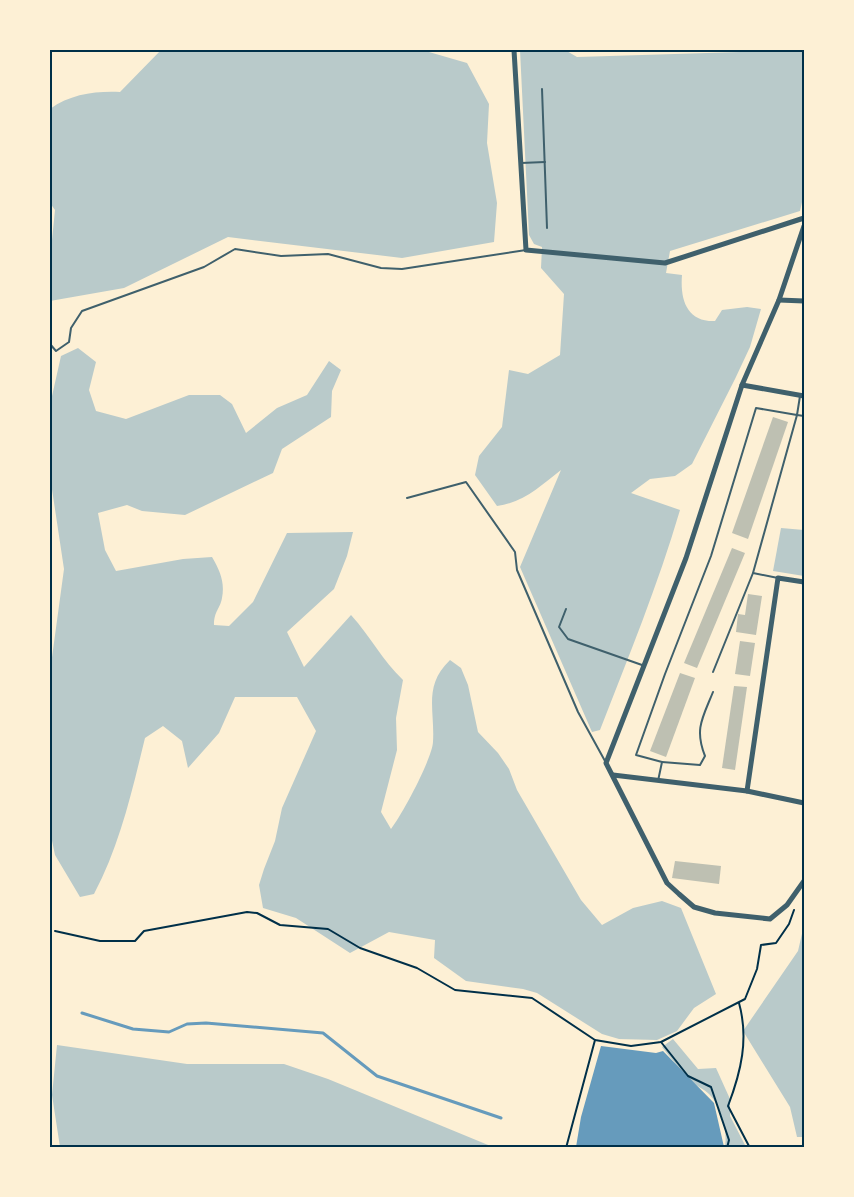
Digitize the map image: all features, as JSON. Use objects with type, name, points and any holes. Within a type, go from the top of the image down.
[{"type":"street","points":[[514,50],[526,250],[665,262],[804,218]]},
{"type":"street","points":[[804,226],[779,300],[742,385],[686,558],[606,763],[667,883],[694,907],[715,913],[770,919],[788,905],[804,881]]},
{"type":"street","points":[[779,300],[804,301]]},
{"type":"street","points":[[742,385],[802,396]]},
{"type":"street","points":[[747,791],[778,578],[804,582]]},
{"type":"street","points":[[613,775],[747,791],[804,803]]},
{"type":"lane","points":[[542,89],[547,228]]},
{"type":"lane","points":[[520,163],[545,162]]},
{"type":"lane","points":[[50,344],[56,351],[69,342],[71,327],[82,311],[204,267],[235,249],[281,256],[328,254],[381,268],[402,269],[526,250]]},
{"type":"lane","points":[[713,672],[753,573],[802,396]]},
{"type":"lane","points":[[713,692],[699,726],[698,740],[705,756],[700,765],[662,762],[636,755],[711,556],[756,408],[804,416]]},
{"type":"lane","points":[[407,498],[466,482],[515,552],[517,570],[578,712],[606,763]]},
{"type":"lane","points":[[753,573],[778,578]]},
{"type":"lane","points":[[566,609],[559,627],[568,639],[645,666]]},
{"type":"lane","points":[[658,781],[662,762]]},
{"type":"path","points":[[55,931],[100,941],[135,941],[144,931],[247,912],[257,913],[280,925],[328,929],[360,948],[417,968],[455,990],[532,998],[596,1040],[631,1046],[661,1042],[745,999],[751,987],[761,945],[776,943],[789,924],[796,904]]},
{"type":"path","points":[[739,1003],[742,1015],[743,1053],[739,1077],[728,1106],[750,1148]]},
{"type":"path","points":[[566,1148],[596,1040]]},
{"type":"path","points":[[661,1042],[688,1076],[711,1087],[729,1140],[727,1148]]},
{"type":"shaded area","points":[[161,50],[422,50],[467,63],[489,104],[487,143],[497,203],[494,242],[402,258],[228,237],[124,288],[50,301],[50,260],[55,210],[50,203],[50,109],[84,94],[120,92]]},
{"type":"shaded area","points":[[520,50],[565,50],[577,57],[804,50],[804,193],[800,211],[670,251],[666,273],[682,275],[684,301],[687,308],[698,318],[715,321],[722,310],[747,307],[761,309],[750,347],[692,464],[675,476],[650,479],[631,493],[680,510],[632,649],[600,730],[592,732],[520,567],[561,470],[524,497],[497,506],[475,475],[479,456],[502,427],[509,370],[528,374],[560,355],[564,294],[541,268],[542,247],[534,244],[529,235]]},
{"type":"shaded area","points":[[78,348],[96,362],[89,390],[96,411],[126,419],[189,395],[220,395],[232,404],[246,433],[277,408],[307,395],[329,361],[341,370],[332,391],[331,417],[282,449],[273,473],[185,515],[142,511],[127,505],[98,513],[105,550],[116,571],[183,559],[212,557],[223,587],[214,625],[229,626],[253,602],[287,533],[353,532],[347,556],[334,589],[287,632],[304,667],[351,615],[403,680],[396,718],[397,750],[381,812],[391,829],[416,787],[428,761],[433,742],[433,689],[436,679],[450,660],[461,668],[468,685],[478,732],[498,753],[509,769],[517,790],[581,900],[602,925],[633,908],[662,901],[681,908],[716,994],[694,1008],[677,1031],[657,1040],[619,1039],[602,1034],[537,993],[466,981],[434,958],[435,940],[389,932],[350,953],[296,918],[263,908],[259,885],[275,841],[282,808],[316,731],[297,697],[235,697],[219,733],[188,768],[182,741],[163,726],[145,738],[124,818],[111,856],[94,894],[80,897],[55,855],[50,831],[50,672],[64,569],[50,476],[50,405],[61,356]]},
{"type":"shaded area","points":[[781,528],[804,530],[804,576],[773,571]]},
{"type":"shaded area","points":[[804,925],[804,1137],[797,1137],[790,1107],[743,1031],[798,951]]},
{"type":"shaded area","points":[[673,1039],[698,1069],[716,1068],[730,1099],[730,1116],[746,1147],[725,1147],[723,1119],[717,1105],[707,1092],[690,1080],[662,1047]]},
{"type":"shaded area","points":[[57,1045],[187,1064],[284,1064],[328,1079],[493,1147],[60,1147],[52,1095]]},
{"type":"water","points":[[601,1046],[656,1053],[663,1051],[714,1103],[724,1147],[576,1147],[581,1117]]},
{"type":"building","points":[[773,417],[788,422],[748,539],[732,533]]},
{"type":"building","points":[[732,548],[745,553],[697,668],[684,663]]},
{"type":"building","points":[[748,594],[762,596],[756,635],[736,632],[738,614],[745,615]]},
{"type":"building","points":[[740,641],[755,643],[750,676],[735,674]]},
{"type":"building","points":[[680,673],[695,678],[666,757],[650,751]]},
{"type":"building","points":[[734,686],[747,687],[735,770],[722,768]]},
{"type":"building","points":[[675,861],[721,866],[719,884],[672,878]]},
{"type":"waterway","points":[[82,1013],[133,1029],[169,1032],[187,1024],[206,1023],[323,1033],[377,1076],[501,1118]]}]
